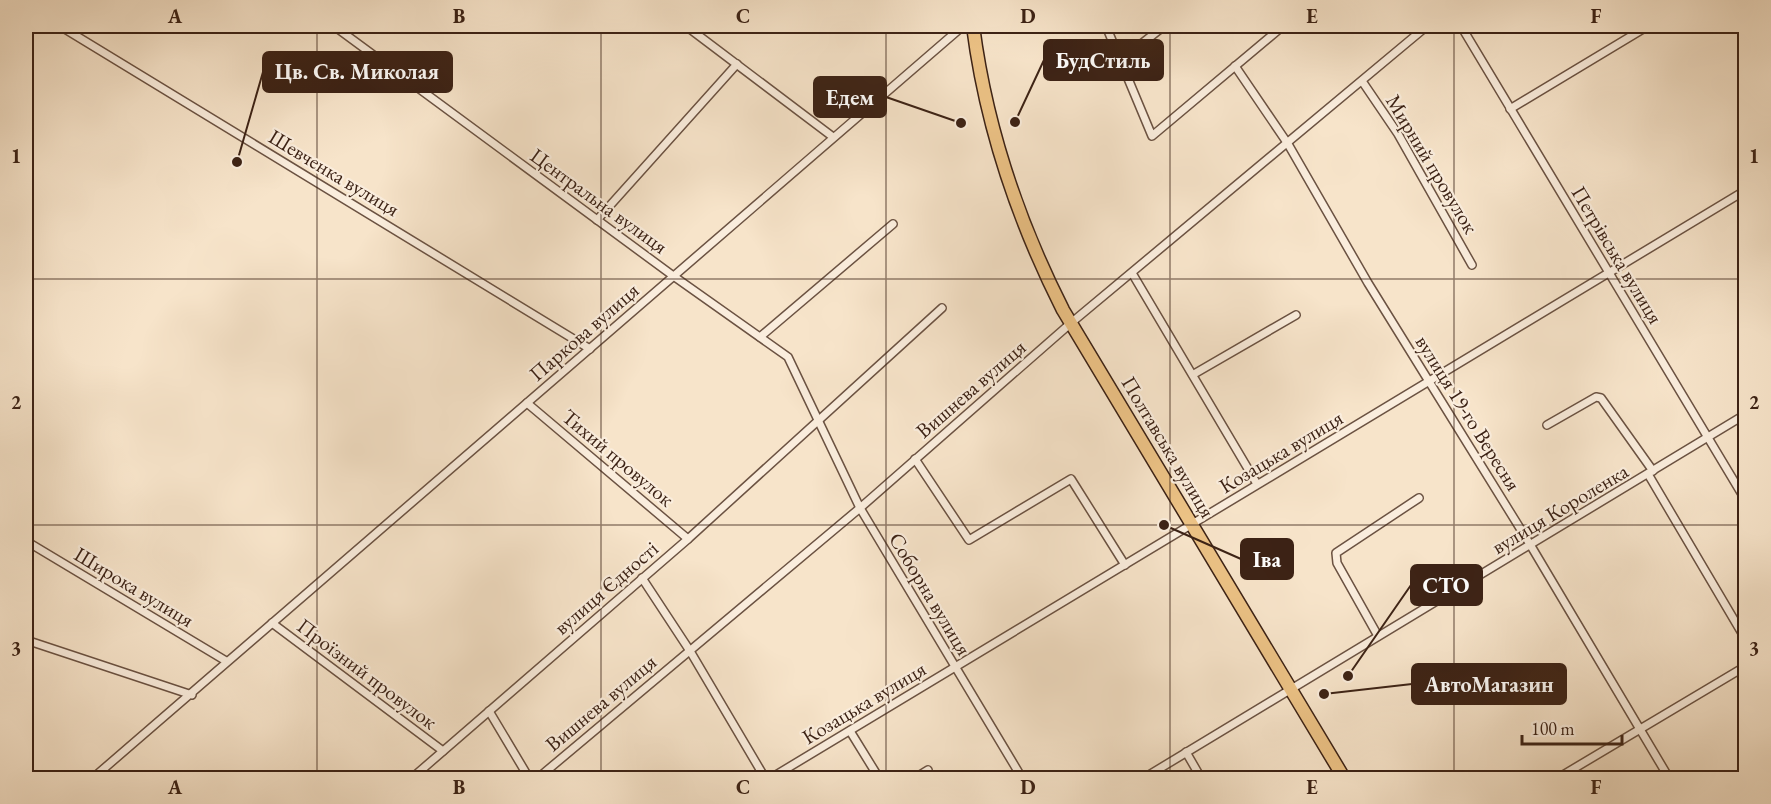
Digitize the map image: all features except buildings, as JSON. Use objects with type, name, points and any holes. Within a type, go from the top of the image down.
[{"type":"highway","name":"Полтавська вулиця","points":[[973,26],[993,131],[1022,224],[1071,323],[1344,778]]},
{"type":"street","name":"Шевченка вулиця","points":[[60,26],[590,349]]},
{"type":"street","name":"Центральна вулиця","points":[[334,26],[672,275],[788,357],[820,422]]},
{"type":"street","points":[[686,26],[833,137]]},
{"type":"street","name":"Паркова вулиця","points":[[93,778],[192,696],[226,661],[963,26]]},
{"type":"street","points":[[1106,26],[1152,136],[1283,26]]},
{"type":"street","points":[[1121,60],[1164,26]]},
{"type":"street","name":"Вишнева вулиця","points":[[538,778],[860,508],[1071,323],[1427,26]]},
{"type":"street","name":"Петрівська вулиця","points":[[1461,26],[1746,501]]},
{"type":"street","points":[[1510,110],[1648,26]]},
{"type":"street","points":[[1743,26],[1746,30]]},
{"type":"street","points":[[597,220],[737,64]]},
{"type":"street","name":"вулиця 19-го Вересня","points":[[1235,66],[1288,144],[1368,283],[1531,546],[1669,778]]},
{"type":"street","name":"Мирний провулок","points":[[1362,81],[1398,134],[1472,265]]},
{"type":"street","name":"Козацька вулиця","points":[[771,778],[1746,190]]},
{"type":"street","points":[[760,337],[893,224]]},
{"type":"street","points":[[1132,273],[1194,374],[1257,484]]},
{"type":"street","name":"вулиця Єдності","points":[[412,778],[820,422],[942,308]]},
{"type":"street","points":[[1194,374],[1296,315]]},
{"type":"street","points":[[1547,424],[1596,397],[1601,398],[1651,472],[1746,640]]},
{"type":"street","name":"Тихий провулок","points":[[527,403],[688,539]]},
{"type":"street","name":"вулиця Короленка","points":[[1144,778],[1746,414]]},
{"type":"street","name":"Соборна вулиця","points":[[820,422],[860,508],[1022,778]]},
{"type":"street","points":[[915,459],[969,540],[1071,478],[1125,565]]},
{"type":"street","points":[[1378,636],[1337,562],[1336,553],[1419,498]]},
{"type":"street","name":"Широка вулиця","points":[[26,541],[226,661]]},
{"type":"street","points":[[642,578],[690,651],[765,778]]},
{"type":"street","name":"Проїзний провулок","points":[[272,623],[443,751]]},
{"type":"street","points":[[26,640],[192,696]]},
{"type":"street","points":[[1558,778],[1746,666]]},
{"type":"street","points":[[489,711],[530,778]]},
{"type":"street","points":[[850,731],[879,778]]},
{"type":"street","points":[[1186,752],[1201,778]]},
{"type":"street","points":[[915,778],[928,770]]},
{"type":"place","name":"БудСтиль","points":[[1015,122]]},
{"type":"place","name":"Едем","points":[[961,123]]},
{"type":"place","name":"Цв. Св. Миколая","points":[[237,162]]},
{"type":"place","name":"Іва","points":[[1164,525]]},
{"type":"place","name":"СТО","points":[[1348,676]]},
{"type":"place","name":"АвтоМагазин","points":[[1324,694]]}]
